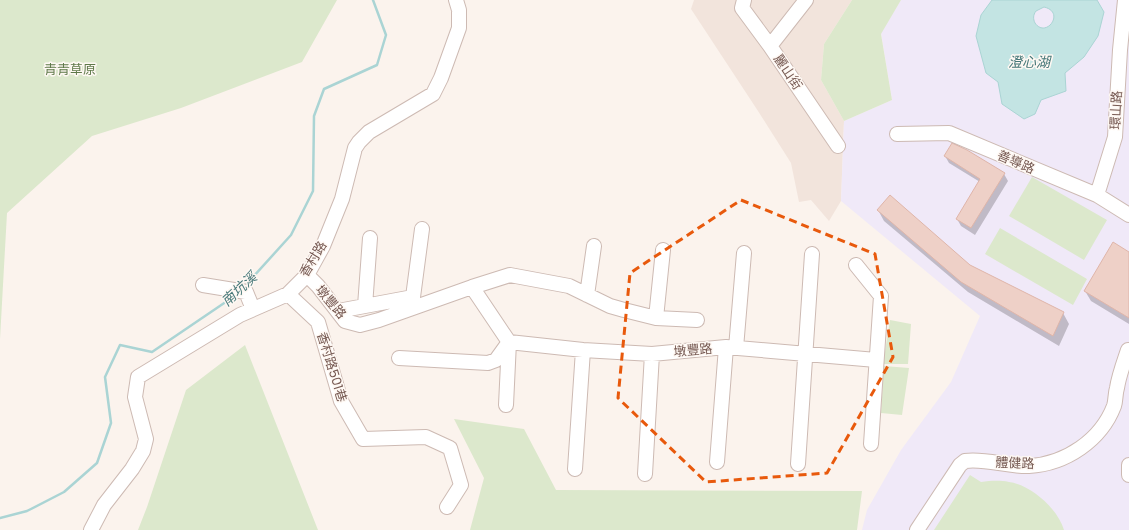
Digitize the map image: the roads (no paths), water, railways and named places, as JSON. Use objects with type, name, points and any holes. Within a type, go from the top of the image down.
[{"type":"street","name":"香村路","points":[[91,530],[104,505],[132,469],[143,451],[146,439],[135,397],[138,377],[240,314],[288,294],[307,275],[323,246],[342,199],[355,148],[359,142],[369,132],[433,94],[459,28],[459,10],[456,0]]},
{"type":"street","points":[[744,0],[742,8],[770,46]]},
{"type":"street","name":"麗山街","points":[[806,0],[770,46],[838,146]]},
{"type":"street","name":"環山路","points":[[1097,195],[1115,137],[1120,50],[1125,0]]},
{"type":"street","name":"善導路","points":[[897,134],[949,133],[1097,195],[1129,215]]},
{"type":"street","points":[[338,311],[413,297],[422,229]]},
{"type":"street","points":[[366,306],[370,238]]},
{"type":"street","points":[[586,294],[594,246]]},
{"type":"street","points":[[656,318],[662,250]]},
{"type":"street","points":[[717,462],[744,253]]},
{"type":"street","points":[[798,464],[812,254]]},
{"type":"street","points":[[856,266],[881,296],[871,444]]},
{"type":"street","name":"墩豐路","points":[[307,275],[318,286],[345,321],[360,326],[510,275],[569,286],[610,306],[656,318],[697,320]]},
{"type":"street","points":[[203,285],[246,292],[253,309]]},
{"type":"street","points":[[472,287],[509,342],[506,405]]},
{"type":"street","name":"香村路501巷","points":[[288,294],[318,322],[341,400],[363,439],[426,437],[450,448],[461,485],[447,506]]},
{"type":"street","name":"墩豐路","points":[[509,342],[583,350],[652,354],[731,348],[876,360]]},
{"type":"street","points":[[399,358],[488,363],[496,360],[509,342]]},
{"type":"street","points":[[575,469],[583,350]]},
{"type":"street","name":"體健路","points":[[917,530],[960,465],[965,461],[973,460],[1030,466],[1064,457],[1082,448],[1103,427],[1109,417],[1115,404],[1117,388],[1128,350],[1129,351]]},
{"type":"street","points":[[645,474],[652,354]]},
{"type":"street","points":[[1129,465],[1129,475]]},
{"type":"water","name":"澄心湖","points":[[992,0],[1097,0],[1104,12],[1098,36],[1084,57],[1065,73],[1066,91],[1041,100],[1035,114],[1024,119],[1002,104],[998,82],[986,73],[976,36],[981,15]],"holes":[[[1044,7],[1050,10],[1054,18],[1052,23],[1044,28],[1039,27],[1034,22],[1035,12]]]},
{"type":"waterway","name":"南坑溪","points":[[244,287],[291,235],[313,191],[314,116],[324,89],[377,65],[386,35],[373,0]]},
{"type":"waterway","name":"南坑溪","points":[[0,518],[27,511],[64,492],[97,463],[111,423],[105,377],[120,345],[152,352],[236,295]]},
{"type":"park label","name":"青青草原","points":[[70,69]]}]
